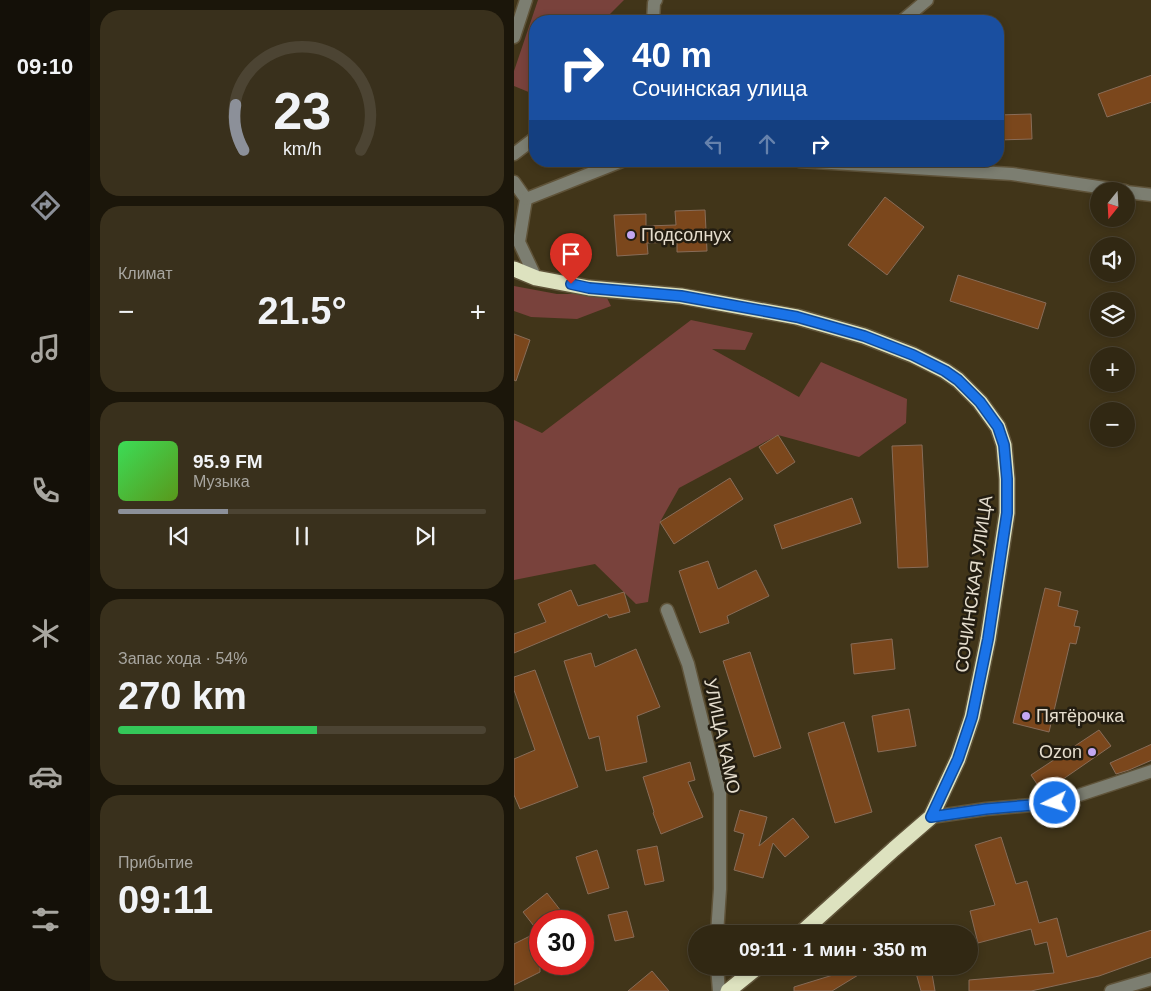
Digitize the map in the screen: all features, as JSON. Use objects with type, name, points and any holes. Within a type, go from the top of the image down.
[{"type":"highway","name":"СОЧИНСКАЯ УЛИЦА","points":[[514,269],[536,278],[589,288],[690,298],[797,317],[864,336],[913,355],[945,371],[958,380],[980,402],[998,427],[1004,445],[1007,513],[988,639],[972,717],[958,759],[931,817],[810,925]]},
{"type":"highway","points":[[728,991],[748,975]]},
{"type":"street","points":[[514,37],[526,0]]},
{"type":"street","points":[[653,15],[656,0]]},
{"type":"street","points":[[909,15],[927,0]]},
{"type":"street","points":[[514,154],[529,143]]},
{"type":"street","points":[[526,199],[607,167]]},
{"type":"street","points":[[897,167],[1012,174],[1090,186]]},
{"type":"street","points":[[514,182],[526,199],[519,242],[536,278]]},
{"type":"street","points":[[1135,192],[1151,195]]},
{"type":"street","name":"УЛИЦА КАМО","points":[[667,610],[688,664],[720,793],[720,890],[718,925]]},
{"type":"street","points":[[931,817],[986,809],[1055,803],[1151,771]]},
{"type":"street","points":[[717,975],[718,991]]},
{"type":"street","points":[[1111,991],[1151,979]]},
{"type":"shaded area","points":[[538,0],[624,0],[609,15],[533,15]]},
{"type":"shaded area","points":[[529,27],[529,92],[514,86],[514,71]]},
{"type":"shaded area","points":[[514,286],[557,294],[605,294],[611,306],[577,319],[531,317],[514,311]]},
{"type":"shaded area","points":[[691,320],[753,333],[745,350],[712,349],[799,397],[821,362],[907,399],[906,423],[859,457],[778,435],[679,488],[660,522],[648,602],[636,604],[595,564],[514,580],[514,420],[542,433]]},
{"type":"building","points":[[1152,75],[1152,102],[1107,117],[1098,94]]},
{"type":"building","points":[[1031,114],[1032,139],[1004,140],[1004,115]]},
{"type":"building","points":[[885,197],[924,227],[887,275],[848,245]]},
{"type":"building","points":[[705,210],[707,251],[677,252],[677,242],[647,243],[648,254],[617,256],[614,215],[646,214],[646,226],[676,225],[675,211]]},
{"type":"building","points":[[958,275],[1046,303],[1038,329],[950,301]]},
{"type":"building","points":[[514,334],[530,340],[516,381],[514,380]]},
{"type":"building","points":[[778,435],[795,462],[777,474],[759,447]]},
{"type":"building","points":[[922,445],[928,567],[898,568],[892,446]]},
{"type":"building","points":[[730,478],[743,499],[674,544],[660,522]]},
{"type":"building","points":[[852,498],[861,523],[782,549],[774,525]]},
{"type":"building","points":[[708,561],[718,589],[756,570],[769,596],[727,616],[729,623],[700,633],[679,571]]},
{"type":"building","points":[[1045,588],[1061,592],[1058,606],[1078,611],[1074,626],[1080,627],[1076,644],[1070,643],[1049,732],[1013,723]]},
{"type":"building","points":[[571,590],[578,606],[624,592],[630,612],[609,618],[607,614],[514,653],[514,634],[546,622],[538,604]]},
{"type":"building","points":[[892,639],[895,669],[854,674],[851,644]]},
{"type":"building","points":[[636,649],[660,707],[637,716],[647,762],[606,771],[599,736],[589,739],[564,661],[591,653],[595,667]]},
{"type":"building","points":[[750,652],[781,748],[754,757],[723,661]]},
{"type":"building","points":[[535,670],[578,787],[520,809],[514,795],[514,759],[535,750],[514,690],[514,677]]},
{"type":"building","points":[[909,709],[916,746],[878,752],[872,716]]},
{"type":"building","points":[[844,722],[872,812],[835,823],[808,733]]},
{"type":"building","points":[[1099,730],[1111,746],[1043,793],[1031,775]]},
{"type":"building","points":[[1152,744],[1152,760],[1116,774],[1110,763]]},
{"type":"building","points":[[690,762],[695,780],[688,782],[703,817],[661,834],[643,777]]},
{"type":"building","points":[[740,810],[767,817],[759,846],[793,818],[809,837],[785,857],[773,843],[763,878],[734,870],[744,834],[734,831]]},
{"type":"building","points":[[1001,837],[1016,884],[1027,881],[1039,923],[1057,918],[1067,957],[1152,930],[1152,957],[1099,976],[1031,991],[969,991],[969,980],[1054,973],[1047,942],[1035,945],[1031,929],[978,943],[978,925],[974,925],[970,911],[995,905],[975,845]]},
{"type":"building","points":[[657,846],[664,881],[645,885],[637,850]]},
{"type":"building","points":[[597,850],[609,888],[588,894],[576,857]]},
{"type":"building","points":[[547,893],[560,910],[529,910],[529,920],[523,912]]},
{"type":"building","points":[[627,911],[634,937],[615,941],[608,915]]},
{"type":"building","points":[[529,936],[529,975],[534,975],[514,985],[514,944]]},
{"type":"building","points":[[652,971],[669,991],[628,991]]},
{"type":"building","points":[[833,975],[858,975],[832,991],[794,991],[794,987]]},
{"type":"building","points":[[917,975],[932,975],[935,991],[921,991]]},
{"type":"place","name":"Подсолнух","points":[[631,235]]},
{"type":"place","name":"Пятёрочка","points":[[1026,716]]},
{"type":"place","name":"Ozon","points":[[1092,752]]},
{"type":"route","points":[[571,284],[589,288],[681,296],[797,317],[864,336],[913,355],[945,371],[958,380],[980,402],[998,427],[1004,445],[1007,513],[988,639],[972,717],[958,759],[931,817],[986,809],[1055,803]]}]
